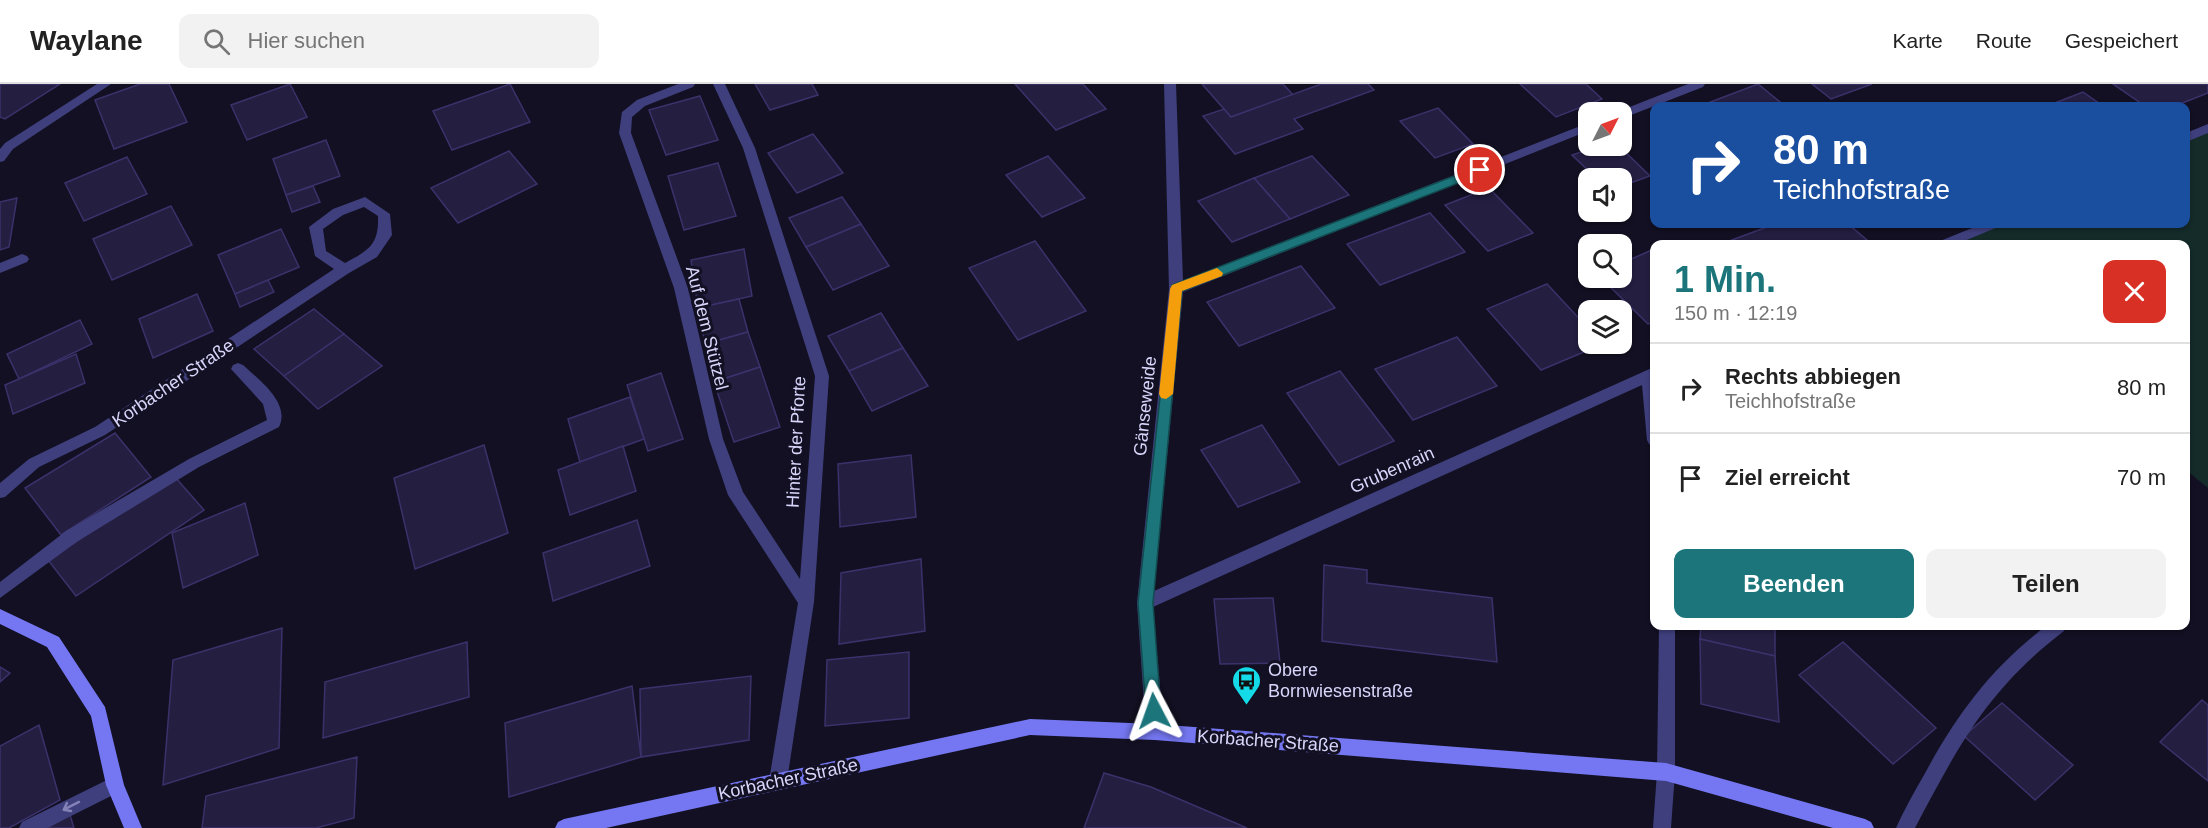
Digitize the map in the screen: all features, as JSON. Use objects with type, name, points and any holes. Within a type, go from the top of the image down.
[{"type":"street","points":[[0,158],[9,146],[105,84]]},
{"type":"street","name":"Auf dem Stützel","points":[[689,84],[641,103],[626,116],[625,133],[681,288],[716,439],[736,495],[806,602]]},
{"type":"street","name":"Hinter der Pforte","points":[[719,84],[749,148],[822,376],[806,602],[778,781]]},
{"type":"street","name":"Gänseweide","points":[[1155,732],[1145,603],[1176,289],[1170,84]]},
{"type":"street","points":[[1653,102],[1699,84]]},
{"type":"street","points":[[1632,110],[1650,103]]},
{"type":"street","points":[[2190,136],[2208,128]]},
{"type":"street","points":[[1176,289],[1578,131]]},
{"type":"street","name":"Korbacher Straße","points":[[0,492],[34,463],[100,431],[344,269],[372,254],[385,235],[384,213],[365,202],[338,212],[316,227],[320,253],[344,269]]},
{"type":"street","points":[[1955,240],[1983,228]]},
{"type":"street","points":[[0,268],[22,259]]},
{"type":"street","points":[[0,591],[72,536],[194,463],[274,423],[276,413],[270,402],[238,369]]},
{"type":"street","name":"Grubenrain","points":[[1145,603],[1650,375]]},
{"type":"street","points":[[0,616],[53,642],[99,713],[114,784],[133,828]]},
{"type":"street","points":[[1662,828],[1666,772],[1667,630]]},
{"type":"street","points":[[1905,828],[1955,737],[1989,689],[2032,646],[2053,630]]},
{"type":"street","name":"Korbacher Straße","points":[[564,828],[1030,727],[1155,732],[1666,772],[1865,828]]},
{"type":"street","points":[[28,828],[114,784]]},
{"type":"green space","points":[[2208,128],[2208,488],[2190,473],[2190,240],[1955,240],[1983,228],[2190,228],[2190,136]]},
{"type":"building","points":[[0,84],[60,84],[5,119],[0,117]]},
{"type":"building","points":[[140,84],[169,84],[187,122],[114,149],[95,100]]},
{"type":"building","points":[[290,84],[307,117],[247,140],[231,105]]},
{"type":"building","points":[[510,84],[530,122],[452,150],[433,111]]},
{"type":"building","points":[[755,84],[812,84],[818,95],[770,110]]},
{"type":"building","points":[[1015,84],[1083,84],[1106,109],[1056,130]]},
{"type":"building","points":[[1202,84],[1283,84],[1293,95],[1231,117]]},
{"type":"building","points":[[1321,84],[1368,84],[1374,90],[1294,119],[1303,129],[1235,154],[1203,116],[1224,109],[1231,117]]},
{"type":"building","points":[[1520,84],[1586,84],[1602,99],[1594,102],[1578,102],[1578,108],[1556,117]]},
{"type":"building","points":[[1758,84],[1780,102],[1711,102]]},
{"type":"building","points":[[1812,84],[1872,84],[1831,99]]},
{"type":"building","points":[[2113,84],[2208,84],[2208,93],[2185,102],[2139,102]]},
{"type":"building","points":[[2083,92],[2097,102],[2057,102]]},
{"type":"building","points":[[700,96],[718,140],[666,155],[649,110]]},
{"type":"building","points":[[1438,108],[1473,144],[1435,158],[1400,121]]},
{"type":"building","points":[[813,134],[843,173],[797,193],[768,153]]},
{"type":"building","points":[[326,140],[340,176],[286,195],[273,159]]},
{"type":"building","points":[[509,151],[537,184],[458,223],[431,188]]},
{"type":"building","points":[[1578,153],[1578,156],[1629,156],[1650,176],[1632,182],[1632,168],[1586,168],[1572,155]]},
{"type":"building","points":[[1048,156],[1085,198],[1042,217],[1006,175]]},
{"type":"building","points":[[1312,156],[1349,195],[1290,219],[1254,178]]},
{"type":"building","points":[[127,157],[147,194],[84,221],[65,183]]},
{"type":"building","points":[[718,163],[736,216],[684,230],[668,176]]},
{"type":"building","points":[[1254,178],[1290,219],[1232,242],[1198,201]]},
{"type":"building","points":[[313,186],[320,202],[292,212],[286,195]]},
{"type":"building","points":[[1489,188],[1533,233],[1488,251],[1445,205]]},
{"type":"building","points":[[842,197],[861,224],[806,247],[789,218]]},
{"type":"building","points":[[17,198],[9,247],[0,250],[0,202]]},
{"type":"building","points":[[171,206],[192,245],[112,280],[93,239]]},
{"type":"building","points":[[1430,213],[1465,252],[1380,285],[1347,244]]},
{"type":"building","points":[[861,224],[889,266],[833,290],[806,247]]},
{"type":"building","points":[[1764,228],[1853,228],[1867,240],[1732,240]]},
{"type":"building","points":[[281,229],[299,267],[235,294],[218,255]]},
{"type":"building","points":[[1035,241],[1086,311],[1018,340],[969,268]]},
{"type":"building","points":[[744,249],[752,296],[698,308],[691,260]]},
{"type":"building","points":[[1650,251],[1650,323],[1632,308],[1632,300],[1623,300],[1611,288],[1632,288],[1632,259]]},
{"type":"building","points":[[1301,266],[1335,308],[1239,346],[1207,302]]},
{"type":"building","points":[[268,280],[274,292],[240,307],[235,294]]},
{"type":"building","points":[[1547,284],[1578,317],[1579,354],[1541,370],[1487,309]]},
{"type":"building","points":[[197,294],[213,331],[153,358],[139,319]]},
{"type":"building","points":[[739,299],[748,332],[705,344],[698,308]]},
{"type":"building","points":[[314,309],[344,334],[284,376],[254,349]]},
{"type":"building","points":[[881,313],[903,348],[849,371],[828,336]]},
{"type":"building","points":[[80,320],[92,344],[19,379],[7,354]]},
{"type":"building","points":[[748,332],[760,367],[714,382],[705,344]]},
{"type":"building","points":[[344,334],[382,366],[318,409],[284,376]]},
{"type":"building","points":[[1457,337],[1497,386],[1413,420],[1375,369]]},
{"type":"building","points":[[903,348],[928,386],[872,411],[849,371]]},
{"type":"building","points":[[76,354],[85,383],[13,414],[5,385]]},
{"type":"building","points":[[760,367],[780,427],[734,442],[714,382]]},
{"type":"building","points":[[1340,371],[1394,441],[1339,465],[1287,393]]},
{"type":"building","points":[[661,373],[683,439],[648,451],[627,385]]},
{"type":"building","points":[[630,397],[644,439],[580,462],[568,419]]},
{"type":"building","points":[[1262,425],[1300,482],[1238,507],[1201,450]]},
{"type":"building","points":[[115,433],[151,477],[61,535],[25,488]]},
{"type":"building","points":[[484,445],[508,533],[415,569],[394,478]]},
{"type":"building","points":[[623,446],[636,491],[570,515],[558,470]]},
{"type":"building","points":[[911,455],[916,517],[840,527],[838,464]]},
{"type":"building","points":[[175,477],[204,510],[76,596],[48,560]]},
{"type":"building","points":[[245,503],[258,555],[183,588],[172,533]]},
{"type":"building","points":[[637,520],[650,566],[553,601],[543,553]]},
{"type":"building","points":[[921,559],[925,631],[839,644],[841,573]]},
{"type":"building","points":[[1324,565],[1367,570],[1367,583],[1492,598],[1497,662],[1322,641]]},
{"type":"building","points":[[1273,598],[1280,663],[1220,664],[1214,599]]},
{"type":"building","points":[[282,628],[279,748],[163,785],[173,660]]},
{"type":"building","points":[[1701,630],[1775,630],[1775,656],[1700,639]]},
{"type":"building","points":[[1700,639],[1775,656],[1779,722],[1701,704]]},
{"type":"building","points":[[467,642],[469,697],[323,738],[325,682]]},
{"type":"building","points":[[1843,642],[1936,728],[1893,764],[1799,675]]},
{"type":"building","points":[[909,652],[909,718],[825,726],[827,660]]},
{"type":"building","points":[[0,667],[10,673],[0,682]]},
{"type":"building","points":[[751,676],[749,740],[641,757],[640,689]]},
{"type":"building","points":[[632,686],[641,757],[509,797],[505,723]]},
{"type":"building","points":[[2202,700],[2208,705],[2208,781],[2160,742]]},
{"type":"building","points":[[2002,703],[2073,765],[2035,800],[1964,736]]},
{"type":"building","points":[[39,725],[60,800],[9,828],[0,828],[0,746]]},
{"type":"building","points":[[357,757],[354,818],[316,828],[202,828],[206,796]]},
{"type":"building","points":[[1104,773],[1151,787],[1247,828],[1084,828]]},
{"type":"building","points":[[70,815],[74,828],[47,828]]},
{"type":"slow traffic","points":[[1166,394],[1176,289],[1217,273]]},
{"type":"place","name":"Obere Bornwiesenstraße","points":[[1247,706]]},
{"type":"route","points":[[1154,711],[1145,603],[1176,289],[1480,170]]}]
